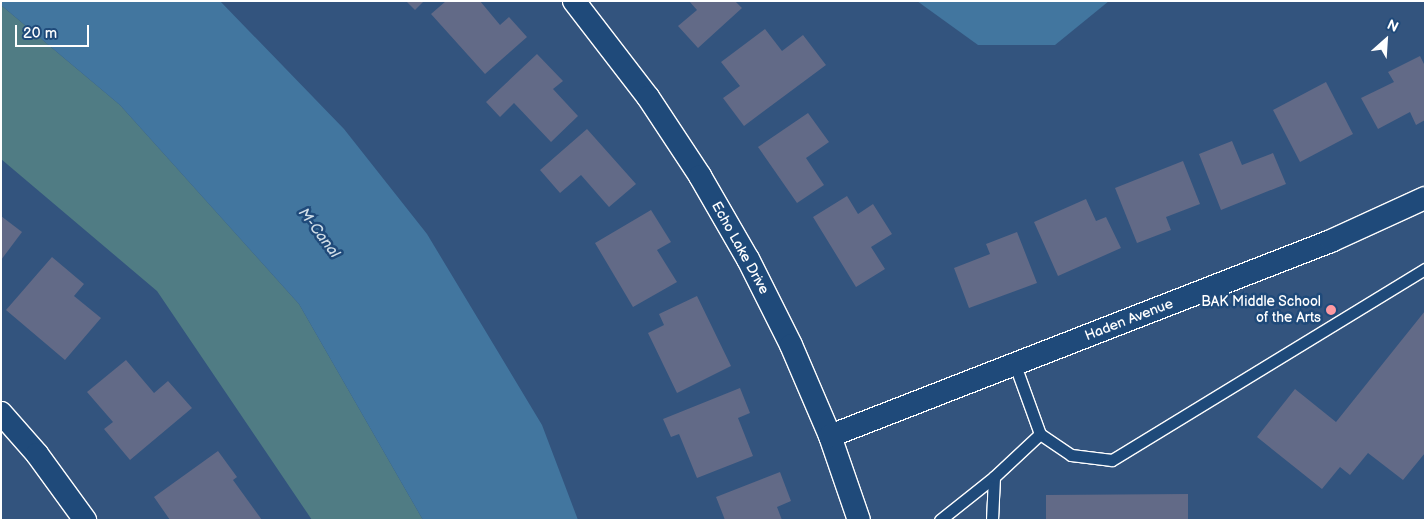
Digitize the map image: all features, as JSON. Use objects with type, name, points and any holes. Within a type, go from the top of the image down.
[{"type":"street","name":"Echo Lake Drive","points":[[574,1],[648,97],[700,176],[748,259],[787,336],[830,436],[859,520]]},
{"type":"street","name":"Haden Avenue","points":[[830,436],[1331,241],[1425,198]]},
{"type":"street","points":[[1,413],[37,454],[85,520]]},
{"type":"lane","points":[[1015,365],[1040,434],[1070,455],[1112,460],[1425,269]]},
{"type":"lane","points":[[940,520],[994,477],[1040,434]]},
{"type":"lane","points":[[992,520],[994,477]]},
{"type":"green space","points":[[1,5],[120,105],[299,304],[423,520],[312,520],[157,291],[1,159]]},
{"type":"water","name":"M-Canal","points":[[1,1],[220,1],[344,129],[427,234],[542,425],[578,520],[423,520],[299,304],[120,105],[1,5]]},
{"type":"water","points":[[917,1],[1109,1],[1055,45],[978,45]]},
{"type":"building","points":[[406,1],[424,1],[415,10]]},
{"type":"building","points":[[446,1],[480,1],[500,25],[509,17],[527,37],[485,74],[431,14]]},
{"type":"building","points":[[689,1],[735,1],[742,8],[698,48],[678,26],[697,10]]},
{"type":"building","points":[[765,29],[782,51],[803,35],[826,65],[744,126],[723,98],[740,86],[721,62]]},
{"type":"building","points":[[537,54],[563,81],[553,89],[578,116],[551,142],[514,103],[500,117],[486,102]]},
{"type":"building","points":[[1420,56],[1425,66],[1425,120],[1416,125],[1410,112],[1378,129],[1361,98],[1394,82],[1388,72]]},
{"type":"building","points":[[1326,82],[1353,134],[1300,162],[1273,110]]},
{"type":"building","points":[[808,113],[829,142],[806,158],[824,185],[797,203],[758,147]]},
{"type":"building","points":[[587,129],[636,184],[609,207],[581,175],[560,193],[540,170]]},
{"type":"building","points":[[1232,141],[1242,165],[1273,153],[1286,184],[1221,210],[1199,154]]},
{"type":"building","points":[[1183,161],[1200,204],[1166,217],[1171,230],[1137,243],[1115,188]]},
{"type":"building","points":[[847,196],[858,214],[873,204],[892,234],[871,247],[885,269],[856,287],[813,217]]},
{"type":"building","points":[[1086,199],[1096,221],[1106,217],[1121,248],[1058,276],[1034,222]]},
{"type":"building","points":[[651,210],[671,242],[657,250],[677,282],[633,307],[595,243]]},
{"type":"building","points":[[1,216],[22,232],[1,260]]},
{"type":"building","points":[[1017,232],[1037,283],[969,308],[954,268],[990,254],[986,244]]},
{"type":"building","points":[[52,257],[84,284],[74,296],[101,318],[65,360],[6,310]]},
{"type":"building","points":[[697,296],[731,366],[677,393],[648,333],[664,325],[659,314]]},
{"type":"building","points":[[1425,311],[1425,453],[1403,480],[1368,453],[1350,475],[1340,467],[1322,489],[1257,437],[1295,389],[1336,422]]},
{"type":"building","points":[[126,360],[154,393],[168,381],[192,408],[130,460],[104,429],[113,422],[87,392]]},
{"type":"building","points":[[740,388],[750,413],[738,418],[753,456],[697,478],[679,434],[671,437],[663,419]]},
{"type":"building","points":[[218,451],[237,477],[233,480],[262,520],[170,520],[154,497]]},
{"type":"building","points":[[780,472],[791,501],[777,507],[782,520],[725,520],[716,497]]},
{"type":"building","points":[[1188,494],[1188,520],[1046,520],[1046,495]]},
{"type":"place","name":"BAK Middle School of the Arts","points":[[1331,310]]}]
